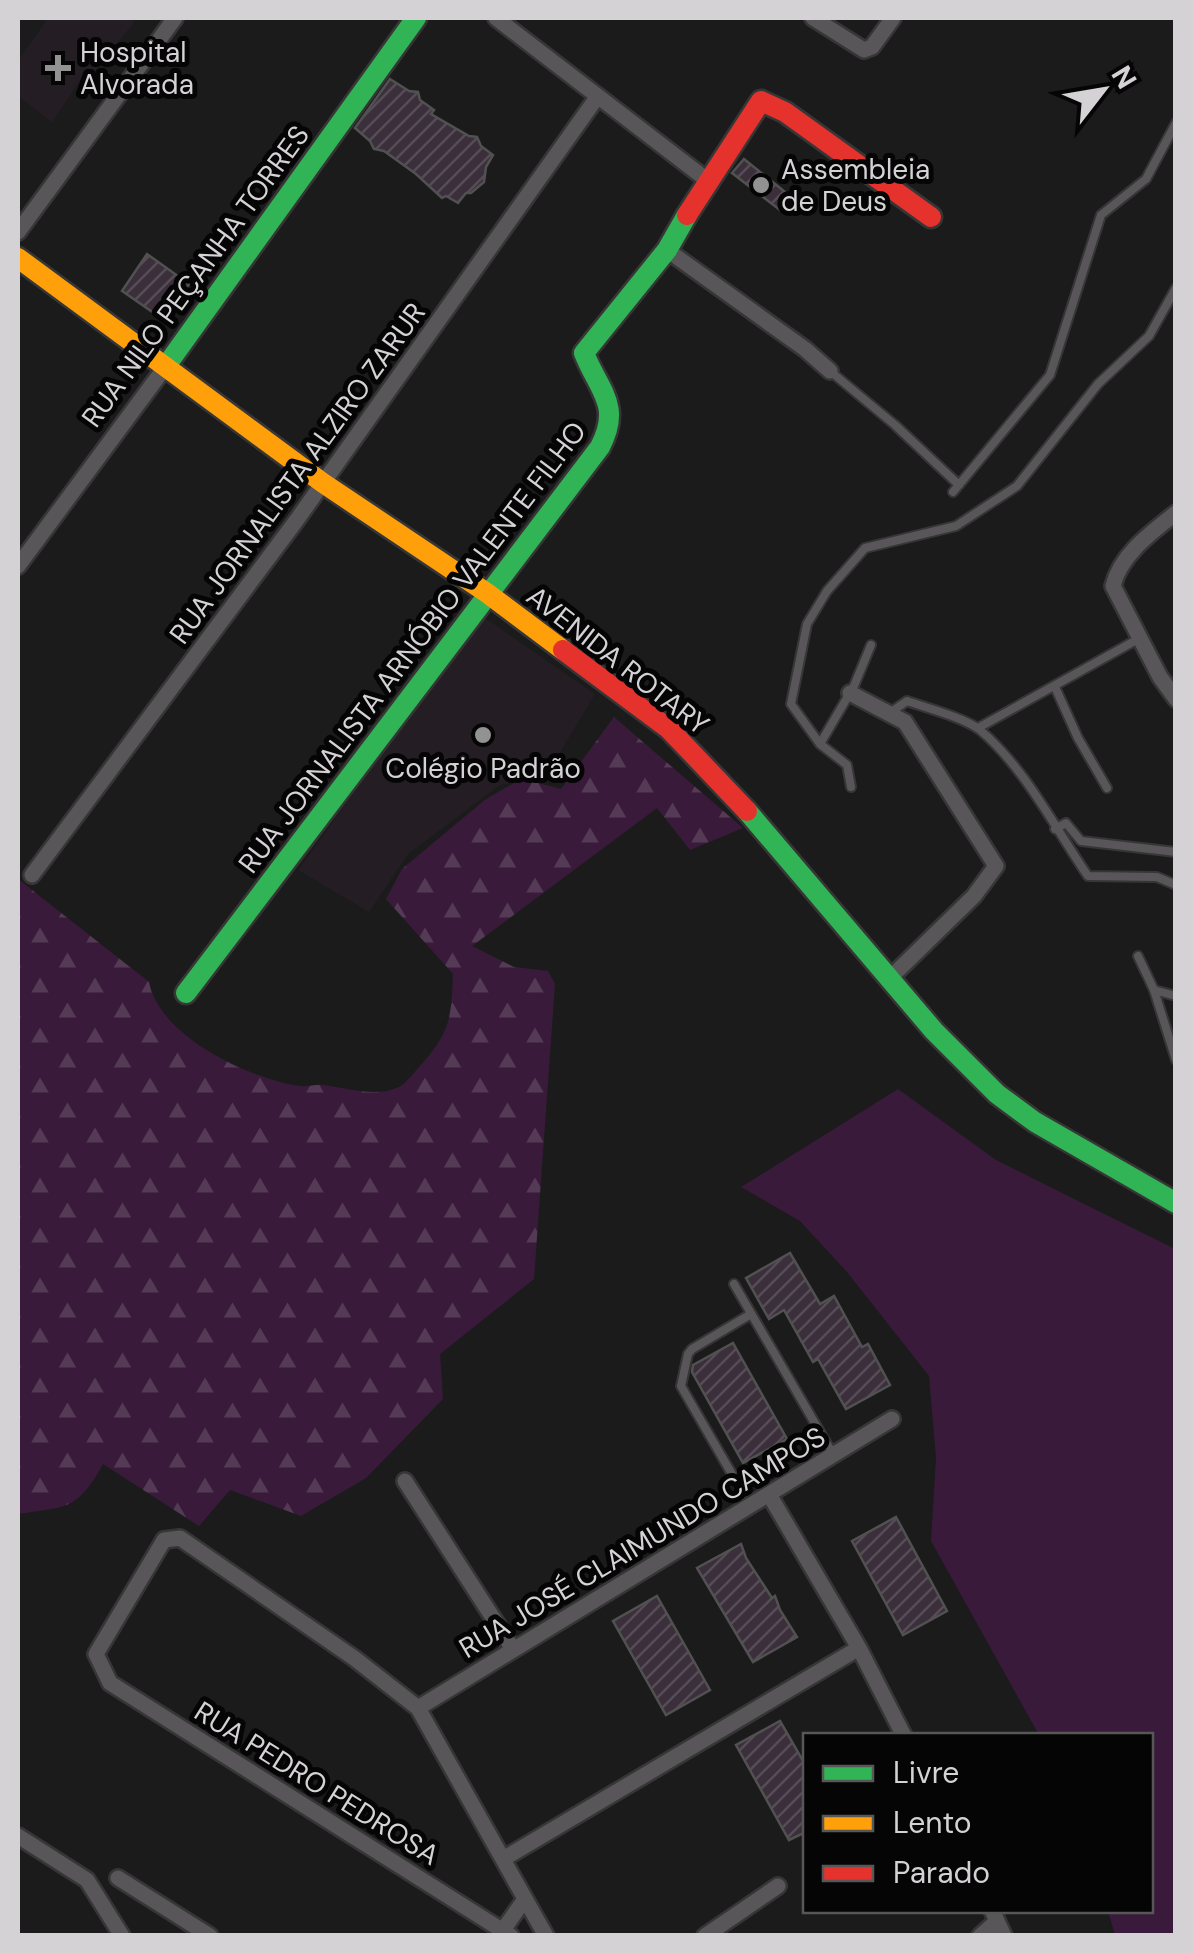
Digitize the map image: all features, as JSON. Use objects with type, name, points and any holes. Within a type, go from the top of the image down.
[{"type":"street","points":[[18,232],[175,18]]},
{"type":"street","name":"RUA NILO PEÇANHA TORRES","points":[[18,566],[416,18]]},
{"type":"street","points":[[496,18],[707,180]]},
{"type":"street","points":[[814,18],[864,50],[872,47],[893,18]]},
{"type":"street","name":"RUA JORNALISTA ALZIRO ZARUR","points":[[32,875],[324,483],[598,96]]},
{"type":"street","name":"RUA JORNALISTA ARNÓBIO VALENTE FILHO","points":[[186,993],[608,434],[614,410],[592,378],[584,353],[667,250],[707,180],[761,101],[785,112],[931,217]]},
{"type":"street","points":[[667,250],[805,348],[830,371]]},
{"type":"street","name":"AVENIDA ROTARY","points":[[18,258],[324,483],[487,593],[669,729],[756,820],[888,980],[949,1047],[1035,1122],[1176,1203]]},
{"type":"street","points":[[1176,513],[1116,573],[1113,586],[1176,699]]},
{"type":"street","points":[[850,692],[891,712],[914,733],[996,866],[974,896],[888,980]]},
{"type":"street","name":"RUA JOSÉ CLAIMUNDO CAMPOS","points":[[418,1708],[892,1420]]},
{"type":"street","points":[[405,1481],[512,1649]]},
{"type":"street","points":[[770,1496],[859,1648],[902,1733]]},
{"type":"street","name":"RUA PEDRO PEDROSA","points":[[418,1708],[354,1658],[174,1536],[164,1540],[96,1654],[110,1683],[507,1933]]},
{"type":"street","points":[[503,1860],[859,1648]]},
{"type":"street","points":[[418,1708],[546,1936]]},
{"type":"street","points":[[18,1836],[87,1880],[122,1936]]},
{"type":"street","points":[[118,1878],[210,1936]]},
{"type":"street","points":[[705,1936],[778,1886]]},
{"type":"street","points":[[507,1933],[526,1899]]},
{"type":"street","points":[[980,1936],[998,1922]]},
{"type":"lane","points":[[830,371],[896,425],[956,489],[1050,375],[1102,216],[1146,178],[1176,123]]},
{"type":"lane","points":[[851,788],[847,765],[820,744],[792,704],[807,624],[827,591],[866,548],[956,526],[1017,486],[1098,384],[1149,336],[1176,288]]},
{"type":"lane","points":[[978,728],[1140,638]]},
{"type":"lane","points":[[820,744],[872,645]]},
{"type":"lane","points":[[1055,687],[1106,788]]},
{"type":"lane","points":[[891,712],[907,701],[978,728],[1036,794],[1088,876],[1157,877],[1176,884]]},
{"type":"lane","points":[[1055,829],[1066,824],[1081,841],[1176,852]]},
{"type":"lane","points":[[1138,956],[1154,990],[1176,1060]]},
{"type":"lane","points":[[1154,990],[1176,996]]},
{"type":"lane","points":[[734,1284],[834,1456]]},
{"type":"lane","points":[[733,1476],[681,1386],[692,1349],[752,1314]]},
{"type":"shaded area","name":"Hospital Alvorada","points":[[48,18],[135,21],[88,80],[82,77],[52,122],[18,96],[18,61]]},
{"type":"shaded area","name":"Colégio Padrão","points":[[482,616],[595,694],[546,776],[500,785],[408,854],[369,912],[298,870]]},
{"type":"green space","points":[[614,717],[743,828],[690,850],[657,808],[472,946],[514,967],[548,971],[555,984],[534,1279],[440,1354],[443,1399],[366,1478],[301,1516],[230,1490],[199,1526],[103,1464],[85,1491],[69,1504],[18,1514],[18,879],[149,982],[156,1002],[170,1020],[209,1052],[279,1082],[371,1092],[390,1090],[408,1080],[438,1043],[448,1023],[453,974],[386,899],[402,869],[486,799],[514,783],[530,781],[561,789]]},
{"type":"green space","points":[[898,1089],[996,1160],[1175,1249],[1175,1935],[1115,1935],[1109,1913],[1153,1913],[1153,1733],[1038,1733],[931,1541],[936,1458],[929,1376],[847,1272],[800,1221],[741,1187]]},
{"type":"building","points":[[390,79],[418,92],[420,100],[434,110],[431,114],[477,137],[493,155],[484,182],[458,203],[446,196],[442,198],[416,174],[384,151],[374,149],[355,128]]},
{"type":"building","name":"Assembleia de Deus","points":[[744,159],[790,196],[780,210],[732,173]]},
{"type":"building","points":[[147,254],[189,284],[164,320],[122,291]]},
{"type":"building","points":[[790,1253],[820,1304],[834,1296],[862,1347],[868,1344],[890,1385],[846,1409],[818,1359],[813,1362],[784,1310],[769,1319],[746,1278]]},
{"type":"building","points":[[733,1343],[787,1439],[743,1463],[692,1372],[693,1365]]},
{"type":"building","points":[[896,1517],[947,1611],[903,1635],[852,1541]]},
{"type":"building","points":[[741,1544],[797,1637],[753,1662],[697,1568]]},
{"type":"building","points":[[657,1596],[710,1690],[666,1715],[613,1621]]},
{"type":"building","points":[[780,1721],[803,1761],[803,1833],[789,1840],[736,1745]]},
{"type":"traffic: fast","points":[[166,366],[416,18]]},
{"type":"traffic: fast","points":[[186,993],[600,447],[609,409],[584,353],[667,250],[687,215]]},
{"type":"traffic: fast","points":[[747,811],[934,1031],[997,1094],[1035,1122],[1176,1203]]},
{"type":"traffic: slow","points":[[18,258],[323,483],[487,593],[563,650]]},
{"type":"traffic: jam","points":[[687,215],[761,101],[785,112],[931,217]]},
{"type":"traffic: jam","points":[[563,650],[669,729],[747,811]]},
{"type":"place","name":"Hospital Alvorada","points":[[58,68]]},
{"type":"place","name":"Assembleia de Deus","points":[[761,185]]},
{"type":"place","name":"Colégio Padrão","points":[[483,735]]}]
